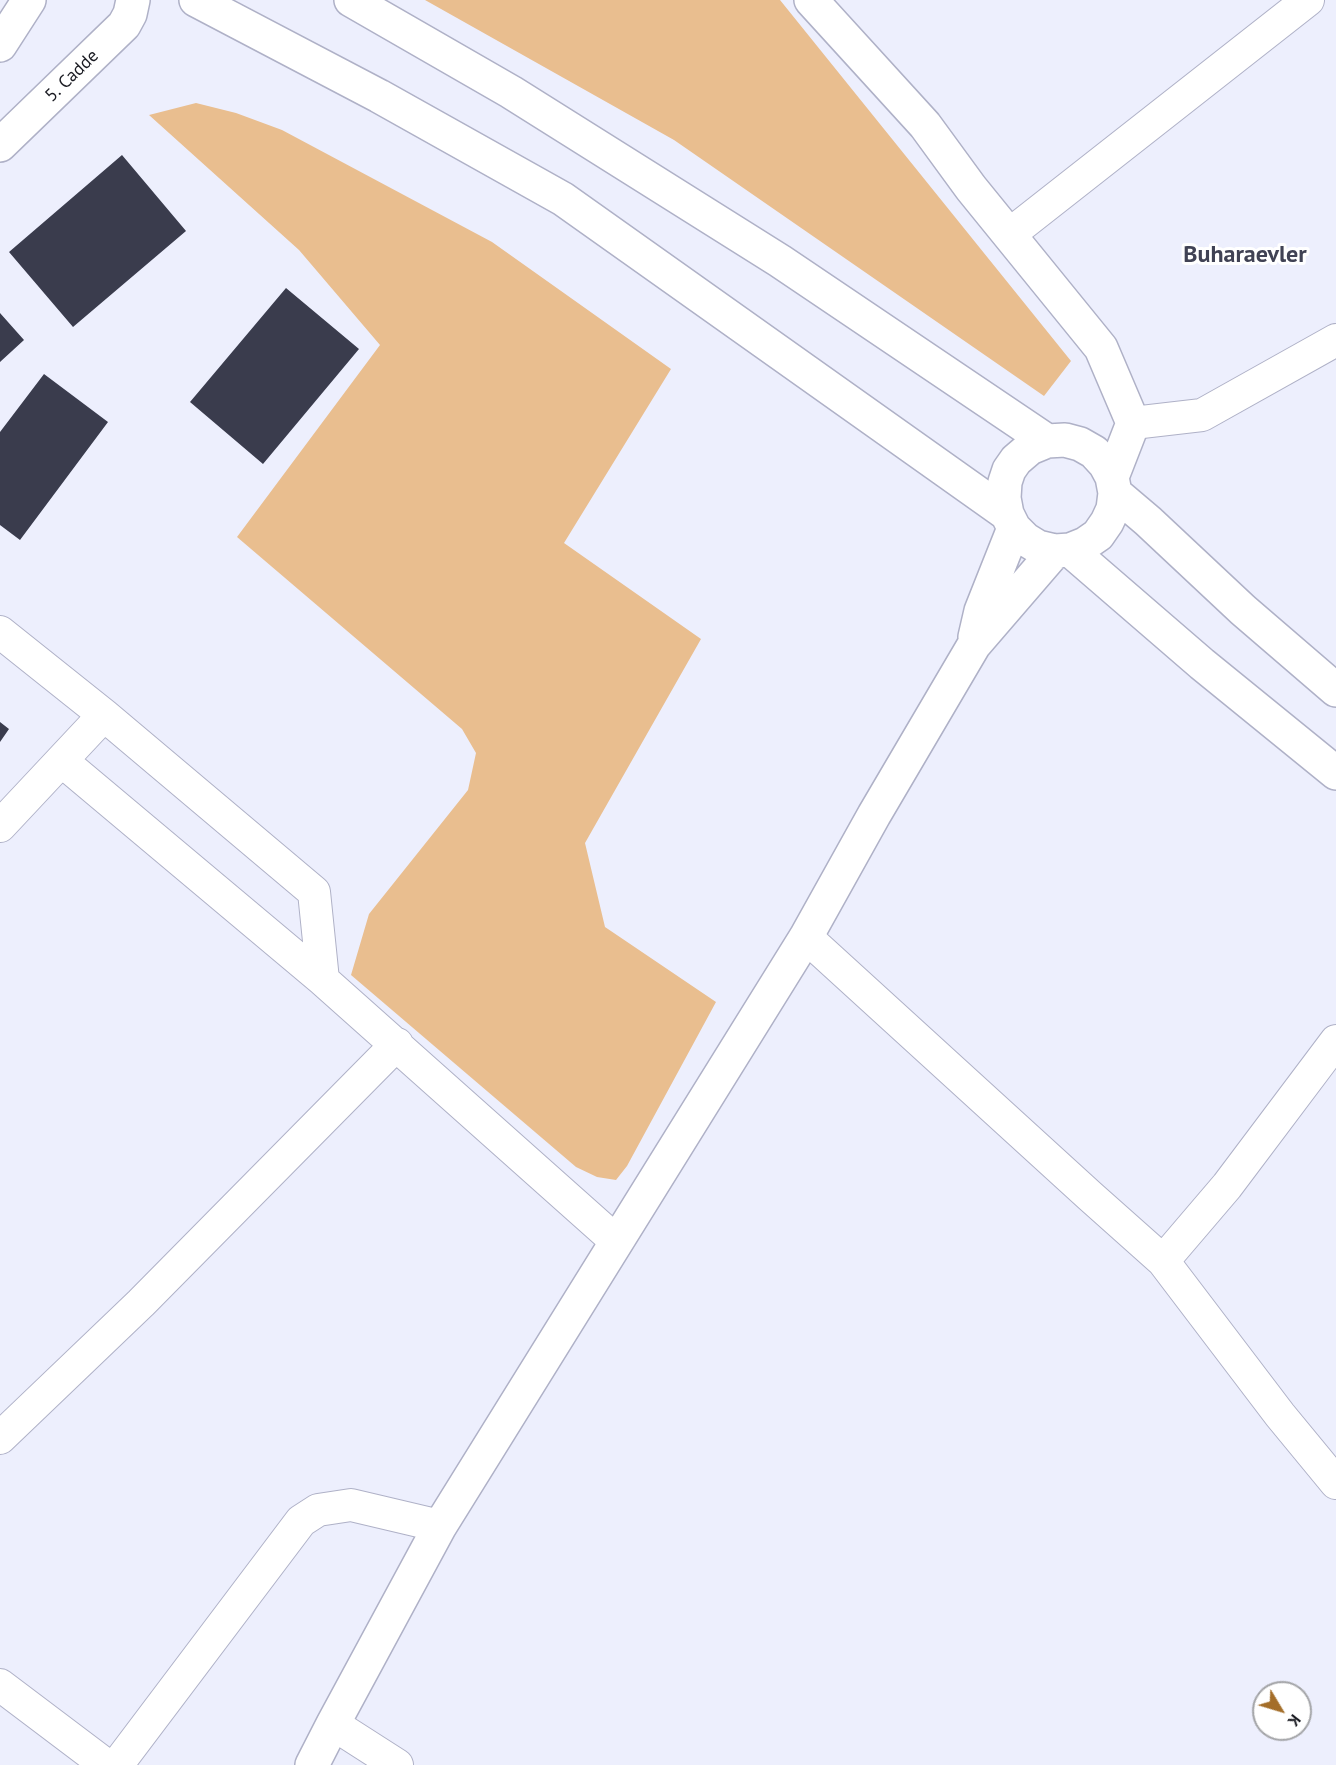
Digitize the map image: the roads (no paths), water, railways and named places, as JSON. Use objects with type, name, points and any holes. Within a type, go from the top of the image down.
[{"type":"street","points":[[0,45],[28,0]]},
{"type":"street","name":"5. Cadde","points":[[0,145],[124,25],[130,15],[133,0]]},
{"type":"street","points":[[196,0],[379,96],[563,199],[1010,521],[1030,543],[1038,547],[1062,551],[1085,544],[1098,535],[1113,508],[1114,485],[1133,423],[1101,348],[971,188],[925,125],[811,0]]},
{"type":"street","points":[[351,0],[511,92],[770,255],[1047,441]]},
{"type":"street","points":[[1010,234],[1308,0]]},
{"type":"street","points":[[1133,423],[1202,415],[1336,340]]},
{"type":"street","points":[[974,645],[981,611],[1010,521],[1004,498],[1005,482],[1009,471],[1016,460],[1030,448],[1047,441],[1065,440],[1080,444],[1094,452],[1105,464],[1114,485],[1148,520],[1243,610],[1336,690]]},
{"type":"street","points":[[312,1765],[440,1526],[806,937],[874,815],[974,645],[1062,551]]},
{"type":"street","points":[[1062,551],[1336,773]]},
{"type":"street","points":[[0,632],[104,715],[314,892],[323,980]]},
{"type":"street","points":[[0,826],[104,715]]},
{"type":"street","points":[[62,761],[397,1044],[616,1241]]},
{"type":"street","points":[[806,937],[1163,1261],[1336,1483]]},
{"type":"street","points":[[1163,1261],[1227,1186],[1336,1041]]},
{"type":"street","points":[[0,1438],[141,1303],[397,1044]]},
{"type":"street","points":[[117,1765],[301,1521],[318,1510],[351,1506],[440,1526]]},
{"type":"street","points":[[0,1685],[106,1765]]},
{"type":"street","points":[[333,1724],[398,1765]]},
{"type":"district","name":"Buharaevler","points":[[1245,255]]}]
